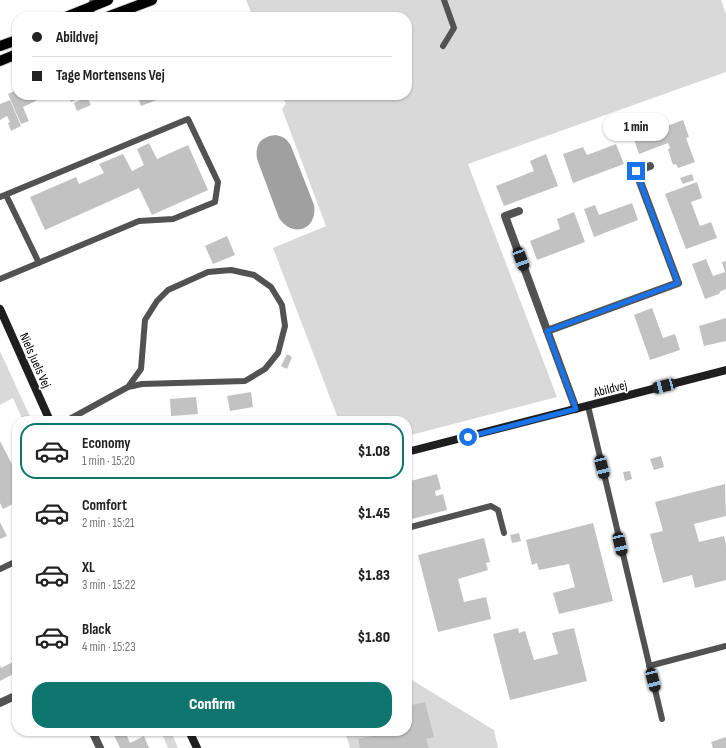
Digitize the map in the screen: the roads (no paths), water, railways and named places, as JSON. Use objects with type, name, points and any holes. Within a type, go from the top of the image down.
[{"type":"main road","points":[[75,12],[91,3],[108,0]]},
{"type":"main road","points":[[120,12],[152,0]]},
{"type":"main road","points":[[0,46],[12,42]]},
{"type":"main road","points":[[0,61],[12,56]]},
{"type":"street","points":[[547,331],[678,283],[636,171],[650,166]]},
{"type":"street","points":[[519,211],[505,216],[576,409]]},
{"type":"street","name":"Niels Juels Vej","points":[[0,309],[48,416]]},
{"type":"street","name":"Abildvej","points":[[412,451],[726,370]]},
{"type":"street","points":[[0,703],[12,697]]},
{"type":"street","points":[[94,736],[100,748]]},
{"type":"street","points":[[191,736],[197,748]]},
{"type":"lane","points":[[443,46],[454,28],[444,0]]},
{"type":"lane","points":[[0,279],[39,263],[139,221],[173,219],[215,202],[218,182],[188,119],[3,196],[39,263]]},
{"type":"lane","points":[[75,416],[128,387],[142,384],[245,381],[265,369],[278,353],[285,326],[282,305],[270,287],[254,275],[231,270],[208,272],[168,290],[157,301],[145,320],[141,369],[128,387]]},
{"type":"lane","points":[[588,406],[662,719]]},
{"type":"lane","points":[[412,527],[491,506],[498,510],[504,533]]},
{"type":"lane","points":[[0,569],[12,563]]},
{"type":"lane","points":[[649,666],[726,646]]}]
